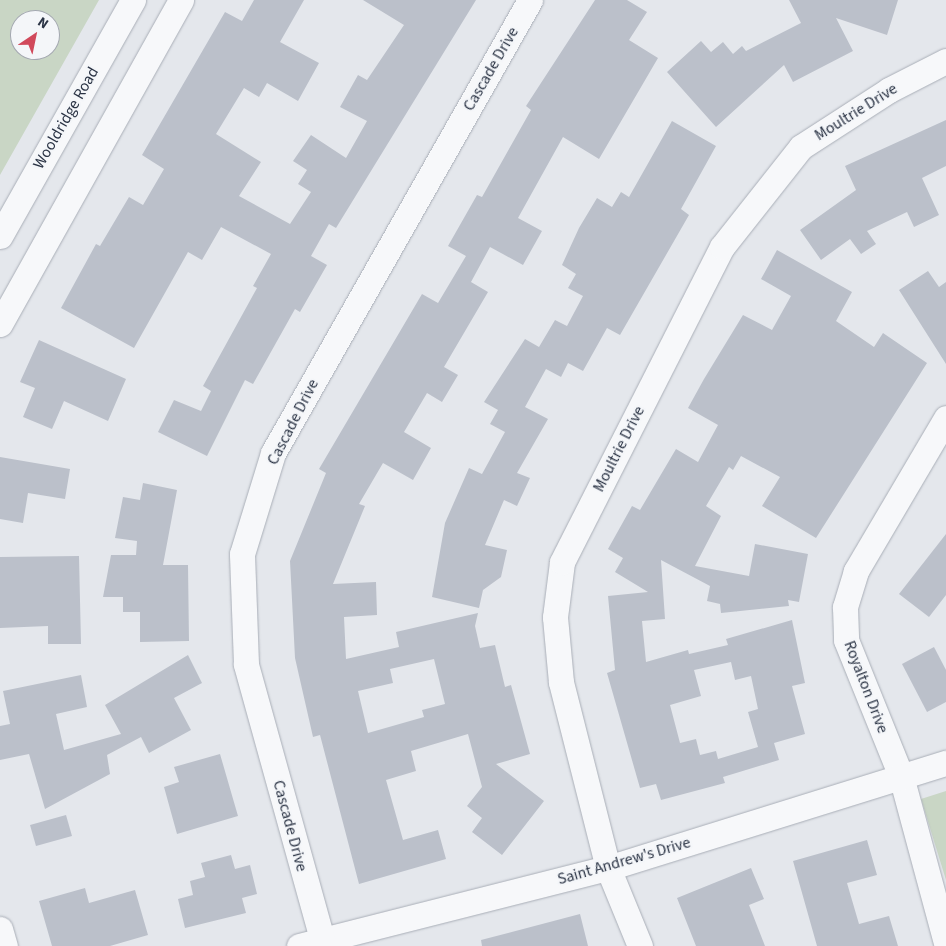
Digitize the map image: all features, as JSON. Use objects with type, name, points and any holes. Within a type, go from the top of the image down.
[{"type":"street","name":"Wooldridge Road","points":[[0,236],[133,0]]},
{"type":"street","points":[[0,324],[75,186],[181,0]]},
{"type":"street","name":"Cascade Drive","points":[[315,944],[246,664],[242,554],[273,453],[530,0]]},
{"type":"street","name":"Moultrie Drive","points":[[640,946],[608,868],[562,682],[555,617],[562,562],[722,247],[801,147],[889,90],[946,61]]},
{"type":"street","points":[[39,165],[75,186]]},
{"type":"street","name":"Royalton Drive","points":[[946,418],[856,570],[845,607],[846,640],[901,776],[946,943]]},
{"type":"street","name":"Saint Andrew's Drive","points":[[315,944],[608,868],[946,763]]},
{"type":"street","points":[[0,929],[5,946]]},
{"type":"green space","points":[[0,0],[99,0],[0,175]]},
{"type":"green space","points":[[946,791],[946,880],[921,799]]},
{"type":"building","points":[[254,0],[304,0],[280,42],[319,63],[298,101],[267,83],[259,97],[244,88],[216,134],[261,162],[239,196],[290,224],[311,192],[298,184],[307,170],[293,161],[311,135],[346,158],[367,121],[340,107],[358,75],[367,80],[404,25],[363,0],[476,0],[336,228],[329,224],[311,256],[327,265],[300,312],[295,309],[253,384],[245,380],[207,456],[158,432],[174,400],[201,411],[211,391],[203,386],[257,288],[253,286],[271,254],[221,227],[202,260],[188,252],[134,348],[61,308],[96,244],[100,246],[129,197],[143,205],[164,169],[142,155],[225,12],[242,21]]},
{"type":"building","points":[[595,0],[627,0],[647,12],[629,40],[658,58],[599,159],[563,137],[518,218],[542,231],[523,265],[490,247],[471,282],[488,292],[444,367],[458,375],[442,402],[427,393],[404,432],[431,448],[413,480],[383,463],[359,504],[365,506],[333,584],[376,582],[377,615],[344,617],[346,659],[399,647],[396,632],[478,613],[475,626],[480,648],[495,645],[505,687],[511,685],[530,754],[496,764],[544,801],[502,855],[472,832],[482,818],[467,806],[482,787],[468,734],[411,751],[416,771],[386,780],[403,840],[438,830],[446,859],[359,884],[320,735],[313,737],[295,658],[290,561],[326,473],[319,469],[422,294],[438,303],[466,256],[448,246],[477,195],[482,197],[531,110],[526,106]],"holes":[[[434,659],[445,704],[422,710],[424,717],[368,733],[358,691],[393,683],[390,669]]]},
{"type":"building","points":[[789,0],[898,0],[887,35],[836,18],[853,51],[793,82],[784,65],[716,127],[667,72],[701,41],[711,52],[723,42],[733,54],[742,46],[746,51],[801,23]]},
{"type":"building","points":[[946,120],[946,166],[922,178],[939,215],[914,227],[907,212],[867,231],[876,244],[861,254],[850,239],[821,260],[800,230],[856,190],[845,166]]},
{"type":"building","points":[[672,121],[716,146],[681,209],[689,215],[620,335],[607,328],[583,371],[568,363],[561,377],[546,369],[525,407],[548,419],[517,473],[530,478],[517,506],[504,500],[485,545],[507,550],[501,577],[483,590],[479,608],[432,597],[445,523],[469,468],[482,474],[505,432],[490,424],[498,410],[484,402],[525,339],[539,347],[555,320],[567,326],[583,296],[568,288],[576,274],[562,265],[579,228],[597,198],[612,207],[621,192],[629,197]]},
{"type":"building","points":[[777,250],[852,292],[836,321],[874,347],[883,333],[927,363],[816,538],[762,506],[780,477],[741,456],[733,470],[729,467],[706,506],[721,516],[695,566],[749,576],[755,544],[808,554],[799,602],[788,600],[789,606],[721,613],[720,604],[707,601],[710,586],[661,560],[665,619],[642,621],[646,662],[688,650],[689,654],[728,645],[726,639],[792,620],[805,683],[792,686],[805,734],[774,743],[779,760],[723,777],[725,783],[661,800],[656,784],[640,788],[607,673],[615,670],[608,596],[648,592],[615,572],[623,558],[608,549],[632,506],[640,510],[676,449],[698,462],[718,425],[688,408],[704,379],[743,315],[772,330],[791,296],[761,279]],"holes":[[[731,662],[735,680],[751,676],[758,709],[748,712],[758,747],[718,759],[716,751],[700,755],[696,739],[680,743],[670,705],[701,696],[694,670]]]},
{"type":"building","points":[[928,271],[939,287],[946,282],[946,364],[899,290]]},
{"type":"building","points":[[39,340],[126,379],[108,421],[64,401],[52,429],[23,417],[35,388],[20,382]]},
{"type":"building","points":[[0,457],[70,469],[65,499],[28,493],[23,523],[0,519]]},
{"type":"building","points":[[143,483],[177,490],[163,565],[188,565],[189,641],[140,642],[140,612],[123,612],[123,597],[103,597],[111,555],[136,555],[137,541],[115,538],[123,497],[140,500]]},
{"type":"building","points":[[946,534],[946,595],[929,617],[899,594]]},
{"type":"building","points":[[79,556],[81,644],[48,644],[48,626],[0,628],[0,557]]},
{"type":"building","points":[[934,647],[946,670],[946,702],[927,712],[902,664]]},
{"type":"building","points":[[188,655],[202,683],[174,698],[191,730],[149,753],[141,737],[107,755],[110,774],[45,809],[29,754],[0,760],[0,726],[10,724],[3,691],[81,675],[87,707],[56,714],[64,750],[121,734],[105,705]]},
{"type":"building","points":[[220,754],[238,816],[177,834],[164,787],[179,782],[174,767]]},
{"type":"building","points":[[66,815],[72,836],[36,846],[30,825]]},
{"type":"building","points":[[867,840],[877,875],[847,883],[859,924],[889,916],[898,946],[817,946],[793,861]]},
{"type":"building","points":[[231,855],[235,869],[250,865],[257,894],[242,898],[246,913],[185,928],[178,899],[193,895],[190,881],[205,877],[201,863]]},
{"type":"building","points":[[751,868],[764,899],[749,905],[765,946],[696,946],[677,898]]},
{"type":"building","points":[[85,888],[89,903],[135,890],[148,935],[110,946],[52,946],[39,901]]},
{"type":"building","points":[[580,914],[588,946],[482,946],[481,940]]}]
